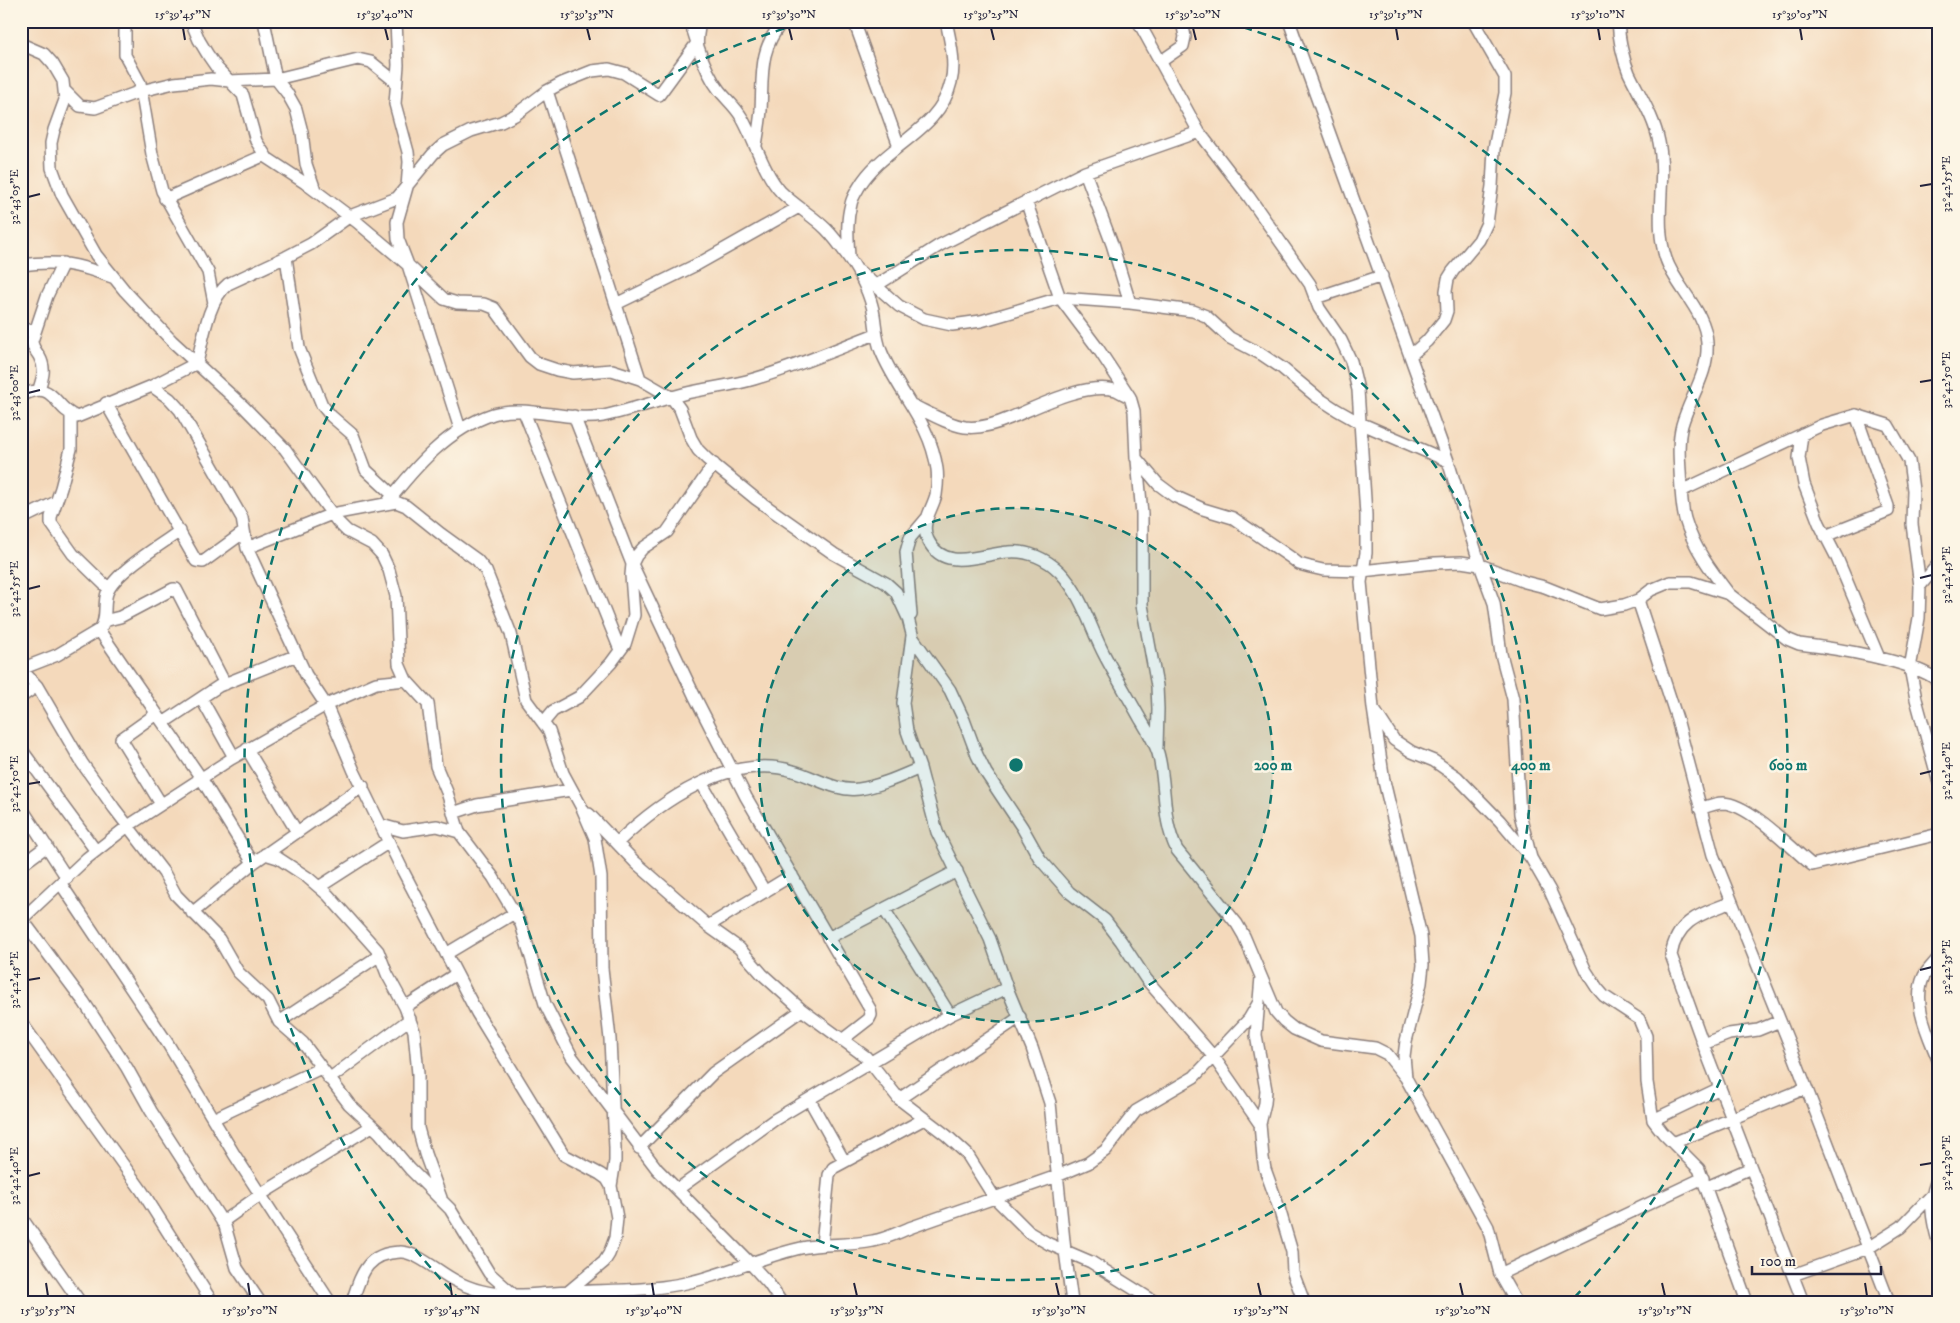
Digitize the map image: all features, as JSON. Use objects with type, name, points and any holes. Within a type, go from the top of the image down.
[{"type":"street","points":[[125,21],[126,55],[138,78],[152,154],[165,199],[208,272],[214,303]]},
{"type":"street","points":[[191,21],[198,40],[208,55],[243,95],[256,141],[265,155],[350,216],[408,264],[444,299],[457,303],[484,304],[494,308],[530,357],[539,364],[557,370],[573,372],[612,370],[640,378],[672,397],[680,409],[691,438],[698,450],[714,464],[756,500],[834,554],[886,583],[896,592],[904,606],[913,638],[950,690],[986,773],[1022,827],[1040,859],[1068,892],[1105,920],[1146,979],[1212,1056],[1260,1124]]},
{"type":"street","points":[[264,21],[276,79],[296,109],[302,132],[306,164],[315,190]]},
{"type":"street","points":[[396,21],[398,65],[396,110],[409,158],[407,187],[396,222],[398,239],[408,264],[460,429]]},
{"type":"street","points":[[690,21],[706,67],[717,88],[740,114],[771,180],[782,193],[827,230],[856,268],[874,313],[875,334],[892,375],[912,405],[930,439],[938,471],[936,496],[926,519],[910,538],[906,552],[913,638],[903,703],[904,718],[938,832],[990,938],[1050,1102],[1064,1251],[1072,1302]]},
{"type":"street","points":[[21,396],[39,389],[50,392],[77,417],[106,403],[152,386],[197,363],[214,303],[220,290],[228,284],[311,244],[350,216],[389,203],[397,198],[432,154],[443,145],[471,131],[501,122],[515,115],[547,91],[592,71],[609,70],[624,73],[659,95],[697,43],[700,21]]},
{"type":"street","points":[[756,145],[761,111],[762,62],[773,35],[783,21]]},
{"type":"street","points":[[854,21],[898,146]]},
{"type":"street","points":[[849,257],[847,224],[851,202],[862,182],[876,164],[922,128],[940,109],[951,82],[952,52],[946,21]]},
{"type":"street","points":[[1138,21],[1199,132],[1310,284],[1319,308],[1342,340],[1351,361],[1358,390],[1366,515],[1366,553],[1361,582],[1373,708],[1384,781],[1421,936],[1423,965],[1421,983],[1406,1041],[1404,1056],[1406,1078]]},
{"type":"street","points":[[1160,62],[1183,46],[1185,37],[1182,21]]},
{"type":"street","points":[[1289,21],[1411,355],[1494,603],[1501,654],[1513,699],[1520,814],[1531,858]]},
{"type":"street","points":[[1411,355],[1428,341],[1444,320],[1448,311],[1446,290],[1448,279],[1452,271],[1479,240],[1487,223],[1492,193],[1494,149],[1506,85],[1501,67],[1473,21]]},
{"type":"street","points":[[1618,21],[1624,58],[1649,111],[1659,143],[1662,164],[1660,214],[1662,245],[1674,277],[1698,313],[1708,343],[1702,379],[1682,426],[1679,452],[1685,520],[1692,535],[1712,572],[1729,594],[1787,639],[1798,644],[1879,658],[1910,668],[1939,681]]},
{"type":"street","points":[[21,44],[37,49],[50,60],[60,74],[65,91],[63,108],[51,143],[55,178],[62,195],[85,236],[114,278],[172,341],[244,407],[285,450],[332,514],[347,531],[372,544],[385,559],[396,596],[399,664],[406,680],[428,704],[436,766],[447,792],[459,832],[493,877],[516,912],[545,1004],[572,1056],[639,1148],[657,1169],[750,1263],[769,1284],[781,1302]]},
{"type":"street","points":[[65,91],[80,106],[95,108],[141,91],[190,80],[276,79],[358,59],[371,62],[396,82]]},
{"type":"street","points":[[547,91],[640,378]]},
{"type":"street","points":[[876,285],[940,245],[1085,172],[1199,132]]},
{"type":"street","points":[[165,199],[265,155]]},
{"type":"street","points":[[1085,172],[1112,244],[1130,302]]},
{"type":"street","points":[[1026,201],[1060,298],[1099,350],[1130,397],[1134,411],[1136,458],[1142,514],[1142,605],[1157,686],[1157,749],[1163,776],[1167,826],[1172,840],[1177,850],[1238,924],[1262,975],[1276,1012],[1294,1029],[1321,1041],[1375,1048],[1387,1054],[1406,1078],[1488,1227],[1500,1274],[1516,1302]]},
{"type":"street","points":[[616,304],[698,264],[799,207]]},
{"type":"street","points":[[286,257],[299,348],[322,405],[356,439],[369,474],[390,499],[406,506],[483,567],[510,634],[526,700],[552,737],[563,773],[582,808],[595,838],[601,877],[602,968],[610,1039],[615,1161],[611,1186]]},
{"type":"street","points":[[21,264],[63,263],[80,266],[114,278]]},
{"type":"street","points":[[39,389],[44,369],[41,358],[32,344],[47,296],[63,263]]},
{"type":"street","points":[[856,268],[899,306],[924,319],[952,325],[981,321],[1060,298],[1130,302],[1194,311],[1206,316],[1230,338],[1261,354],[1282,368],[1317,397],[1360,423],[1448,461]]},
{"type":"street","points":[[1315,298],[1382,276]]},
{"type":"street","points":[[21,333],[36,328]]},
{"type":"street","points":[[247,548],[332,514],[390,499],[416,468],[460,429],[494,414],[507,411],[602,416],[672,397],[753,379],[875,334]]},
{"type":"street","points":[[152,386],[170,399],[180,410],[242,518],[247,548],[297,655],[310,682],[326,705],[389,842],[477,1014],[564,1155],[600,1174],[607,1179],[611,1186],[617,1218],[615,1238],[609,1254],[604,1262],[566,1297]]},
{"type":"street","points":[[912,405],[952,423],[976,428],[1002,421],[1059,398],[1084,391],[1102,388],[1116,390],[1130,397]]},
{"type":"street","points":[[106,403],[196,561],[201,562],[244,532]]},
{"type":"street","points":[[524,412],[620,650]]},
{"type":"street","points":[[72,414],[71,449],[50,517],[51,523],[73,554],[109,589]]},
{"type":"street","points":[[1681,491],[1822,425],[1856,414],[1888,425],[1909,461],[1912,490],[1912,524],[1920,586],[1918,618],[1910,668],[1916,698],[1939,783]]},
{"type":"street","points":[[1825,536],[1888,511],[1888,506],[1856,414]]},
{"type":"street","points":[[574,416],[632,564],[694,695],[732,771],[870,1009],[871,1015],[869,1019],[842,1040]]},
{"type":"street","points":[[1802,434],[1799,458],[1804,484],[1879,658]]},
{"type":"street","points":[[1136,458],[1158,484],[1174,496],[1203,509],[1233,518],[1300,564],[1323,570],[1362,571],[1461,562],[1480,565],[1525,582],[1545,587],[1600,610],[1638,600],[1660,585],[1680,581],[1692,582],[1729,594]]},
{"type":"street","points":[[543,723],[553,711],[579,697],[620,650],[631,629],[634,615],[631,575],[632,564],[636,556],[643,548],[667,532],[714,464]]},
{"type":"street","points":[[21,519],[56,502]]},
{"type":"street","points":[[926,519],[926,538],[936,552],[949,560],[1010,551],[1024,552],[1049,562],[1058,570],[1075,591],[1105,656],[1157,749]]},
{"type":"street","points":[[180,531],[134,563],[109,589],[101,626],[201,778],[253,863]]},
{"type":"street","points":[[1920,586],[1939,562]]},
{"type":"street","points":[[225,684],[176,589],[101,626],[57,655],[21,669],[37,686],[82,762],[164,873],[176,895],[219,939],[238,972],[268,1000],[279,1022],[303,1043],[349,1104],[372,1126],[455,1216],[490,1273],[514,1295]]},
{"type":"street","points":[[1638,600],[1677,719],[1713,855],[1780,1021],[1889,1302]]},
{"type":"street","points":[[161,804],[121,739],[225,684],[297,655]]},
{"type":"street","points":[[260,1302],[238,1268],[222,1222],[84,1002],[22,919],[96,851],[128,826],[234,757],[326,705],[376,683],[406,680]]},
{"type":"street","points":[[21,697],[37,686]]},
{"type":"street","points":[[201,698],[234,757]]},
{"type":"street","points":[[1373,708],[1394,740],[1457,777],[1500,821],[1531,858],[1550,891],[1591,980],[1604,996],[1632,1013],[1644,1026],[1648,1048],[1647,1082],[1653,1120],[1673,1143],[1693,1161],[1705,1183],[1723,1239],[1747,1302]]},
{"type":"street","points":[[247,749],[297,832]]},
{"type":"street","points":[[23,753],[96,851]]},
{"type":"street","points":[[617,843],[649,814],[686,790],[732,771],[769,767],[792,770],[840,789],[858,789],[877,785],[920,768]]},
{"type":"street","points":[[702,784],[764,892]]},
{"type":"street","points":[[192,912],[265,854],[363,786]]},
{"type":"street","points":[[453,813],[477,805],[571,790]]},
{"type":"street","points":[[1700,809],[1724,803],[1739,807],[1783,838],[1812,865],[1939,834]]},
{"type":"street","points":[[21,807],[47,846],[64,881],[163,1036],[260,1195],[330,1302]]},
{"type":"street","points":[[582,808],[617,843],[708,926],[739,948],[762,974],[802,1010],[870,1063],[899,1099],[946,1135],[966,1154],[994,1196],[1030,1233],[1064,1251],[1091,1262],[1156,1302]]},
{"type":"street","points":[[381,825],[403,831],[437,826],[459,832]]},
{"type":"street","points":[[320,887],[389,842]]},
{"type":"street","points":[[21,865],[47,846]]},
{"type":"street","points":[[265,854],[278,858],[320,887],[374,945],[380,955],[387,974],[410,1019],[416,1046],[418,1128],[426,1160],[443,1202]]},
{"type":"street","points":[[828,938],[957,871]]},
{"type":"street","points":[[708,926],[792,875]]},
{"type":"street","points":[[1732,902],[1697,916],[1686,923],[1677,934],[1671,955],[1703,1044],[1803,1302]]},
{"type":"street","points":[[884,909],[950,1015]]},
{"type":"street","points":[[446,954],[516,912]]},
{"type":"street","points":[[279,1022],[380,955]]},
{"type":"street","points":[[1939,958],[1925,974],[1919,994],[1923,1019],[1939,1062]]},
{"type":"street","points":[[405,1006],[456,974]]},
{"type":"street","points":[[1262,975],[1256,1035],[1266,1090],[1260,1124],[1265,1170],[1280,1208],[1292,1252],[1293,1273],[1304,1302]]},
{"type":"street","points":[[678,1189],[774,1120],[950,1015],[1008,988]]},
{"type":"street","points":[[352,1302],[360,1277],[368,1264],[374,1259],[400,1251],[411,1254],[457,1282],[470,1287],[514,1295],[554,1292],[566,1297],[681,1284],[716,1275],[782,1252],[822,1245],[875,1241],[994,1196],[1057,1176],[1088,1162],[1106,1150],[1136,1111],[1194,1077],[1249,1019],[1259,1002]]},
{"type":"street","points":[[639,1148],[713,1072],[802,1010]]},
{"type":"street","points":[[899,1099],[1020,1017]]},
{"type":"street","points":[[329,1079],[410,1019]]},
{"type":"street","points":[[1703,1044],[1729,1034],[1758,1030],[1780,1021]]},
{"type":"street","points":[[21,1022],[142,1191],[212,1302]]},
{"type":"street","points":[[213,1119],[321,1068]]},
{"type":"street","points":[[1653,1120],[1720,1088]]},
{"type":"street","points":[[1673,1143],[1806,1088]]},
{"type":"street","points":[[809,1099],[844,1161]]},
{"type":"street","points":[[822,1245],[829,1175],[833,1168],[924,1119]]},
{"type":"street","points":[[222,1222],[260,1195],[372,1126]]},
{"type":"street","points":[[1500,1274],[1705,1183],[1751,1168]]},
{"type":"street","points":[[1939,1176],[1934,1184],[1932,1195],[1932,1222],[1939,1244]]},
{"type":"street","points":[[1793,1275],[1868,1248],[1901,1227],[1932,1195]]},
{"type":"street","points":[[21,1216],[80,1302]]}]
